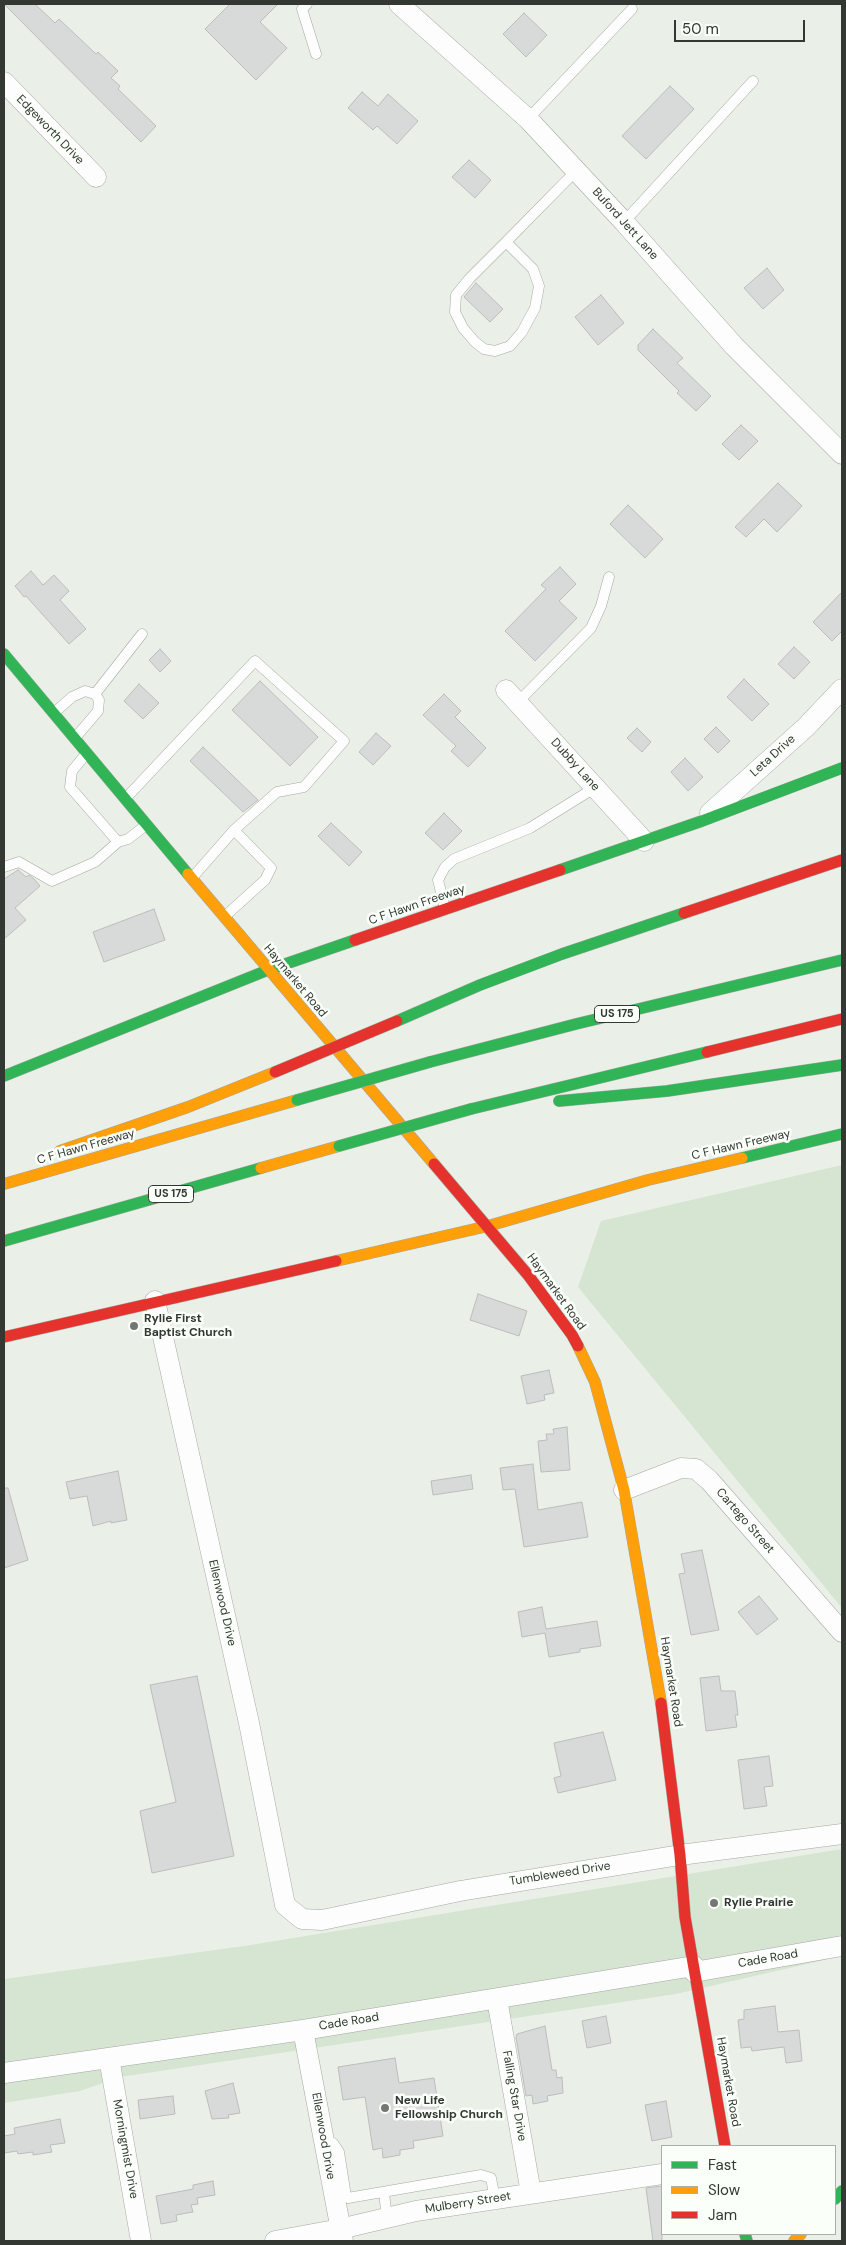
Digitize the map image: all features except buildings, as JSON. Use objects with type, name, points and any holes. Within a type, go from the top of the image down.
[{"type":"main road","name":"Haymarket Road","points":[[4,654],[268,970],[528,1274],[572,1336],[595,1382],[624,1490],[659,1689],[680,1855],[685,1917],[725,2145]]},
{"type":"main road","name":"C F Hawn Freeway","points":[[4,1076],[268,970],[702,821],[842,768]]},
{"type":"main road","points":[[50,1154],[188,1107],[480,985],[562,954],[842,860]]},
{"type":"main road","name":"C F Hawn Freeway","points":[[4,1184],[430,1062],[842,959]]},
{"type":"main road","name":"US 175","points":[[4,1241],[471,1109],[842,1018]]},
{"type":"main road","points":[[471,1109],[667,1091],[842,1065]]},
{"type":"main road","name":"C F Hawn Freeway","points":[[4,1337],[488,1226],[648,1180],[842,1134]]},
{"type":"main road","points":[[4,1174],[19,1167]]},
{"type":"street","name":"Buford Jett Lane","points":[[399,4],[528,119],[577,170],[734,346],[842,454]]},
{"type":"street","name":"Edgeworth Drive","points":[[4,82],[96,177]]},
{"type":"street","name":"Leta Drive","points":[[702,821],[806,727],[842,689]]},
{"type":"street","name":"Dubby Lane","points":[[512,696],[644,841]]},
{"type":"street","name":"Ellenwood Drive","points":[[155,1301],[249,1723],[285,1905]]},
{"type":"street","name":"Cartego Street","points":[[624,1490],[681,1468],[696,1469],[710,1480],[842,1632]]},
{"type":"street","name":"Tumbleweed Drive","points":[[285,1905],[302,1919],[322,1920],[460,1891],[680,1855],[842,1834]]},
{"type":"street","name":"Cade Road","points":[[4,2073],[304,2030],[842,1946]]},
{"type":"street","name":"Falling Star Drive","points":[[497,1999],[531,2193]]},
{"type":"street","name":"Ellenwood Drive","points":[[304,2030],[342,2235]]},
{"type":"street","name":"Morningmist Drive","points":[[109,2058],[141,2241]]},
{"type":"street","name":"Mulberry Street","points":[[275,2241],[342,2235],[387,2218],[416,2211],[661,2174]]},
{"type":"lane","points":[[306,4],[302,9],[316,54]]},
{"type":"lane","points":[[528,119],[632,9]]},
{"type":"lane","points":[[624,222],[753,81]]},
{"type":"lane","points":[[506,242],[533,269],[539,286],[535,308],[522,332],[510,346],[495,351],[484,348],[475,342],[463,328],[455,312],[456,295],[506,242],[577,170]]},
{"type":"lane","points":[[512,696],[591,628],[601,606],[609,576]]},
{"type":"lane","points":[[95,694],[142,634]]},
{"type":"lane","points":[[125,799],[255,661],[344,741],[304,787],[277,792],[234,830],[192,879]]},
{"type":"lane","points":[[53,714],[72,697],[85,691],[95,694],[99,700],[98,711],[74,738]]},
{"type":"lane","points":[[86,753],[72,770],[70,787],[118,842]]},
{"type":"lane","points":[[445,909],[438,880],[445,866],[454,859],[530,828],[596,788]]},
{"type":"lane","points":[[4,867],[19,862],[52,881],[95,862],[118,842],[128,839],[146,825]]},
{"type":"lane","points":[[224,917],[266,880],[271,868],[234,830]]},
{"type":"lane","points":[[324,2145],[333,2143],[339,2152],[346,2196],[352,2199],[481,2175],[491,2178],[495,2199]]},
{"type":"lane","points":[[384,2193],[387,2218]]},
{"type":"green space","points":[[842,1165],[842,1608],[578,1287],[601,1221]]},
{"type":"green space","points":[[842,1849],[842,1956],[676,1994],[120,2077],[80,2091],[4,2103],[4,1979],[244,1946]]},
{"type":"traffic: fast","points":[[4,654],[188,874]]},
{"type":"traffic: fast","points":[[560,870],[702,821],[842,768]]},
{"type":"traffic: fast","points":[[397,1021],[480,985],[562,954],[684,913]]},
{"type":"traffic: fast","points":[[4,1076],[268,970],[355,940]]},
{"type":"traffic: fast","points":[[430,1062],[576,1024],[842,960]]},
{"type":"traffic: fast","points":[[471,1109],[707,1052]]},
{"type":"traffic: fast","points":[[297,1100],[430,1062]]},
{"type":"traffic: fast","points":[[559,1101],[667,1091],[842,1065]]},
{"type":"traffic: fast","points":[[339,1146],[471,1109]]},
{"type":"traffic: fast","points":[[742,1158],[842,1134]]},
{"type":"traffic: fast","points":[[4,1241],[261,1168]]},
{"type":"traffic: fast","points":[[836,2198],[842,2191]]},
{"type":"traffic: fast","points":[[745,2235],[747,2241]]},
{"type":"traffic: slow","points":[[188,874],[434,1164]]},
{"type":"traffic: slow","points":[[60,1151],[188,1107],[275,1072]]},
{"type":"traffic: slow","points":[[4,1184],[297,1100]]},
{"type":"traffic: slow","points":[[261,1168],[339,1146]]},
{"type":"traffic: slow","points":[[336,1261],[488,1226],[648,1180],[742,1158]]},
{"type":"traffic: slow","points":[[578,1346],[595,1382],[624,1490],[661,1703]]},
{"type":"traffic: slow","points":[[794,2241],[800,2235]]},
{"type":"traffic: jam","points":[[684,913],[842,860]]},
{"type":"traffic: jam","points":[[355,940],[560,870]]},
{"type":"traffic: jam","points":[[707,1052],[842,1019]]},
{"type":"traffic: jam","points":[[275,1072],[397,1021]]},
{"type":"traffic: jam","points":[[434,1164],[528,1275],[578,1346]]},
{"type":"traffic: jam","points":[[4,1337],[336,1261]]},
{"type":"traffic: jam","points":[[661,1703],[680,1855],[685,1917],[725,2145]]},
{"type":"place","name":"Rylie First Baptist Church","points":[[134,1326]]},
{"type":"place","name":"Rylie Prairie","points":[[714,1903]]},
{"type":"place","name":"New Life Fellowship Church","points":[[385,2108]]}]
